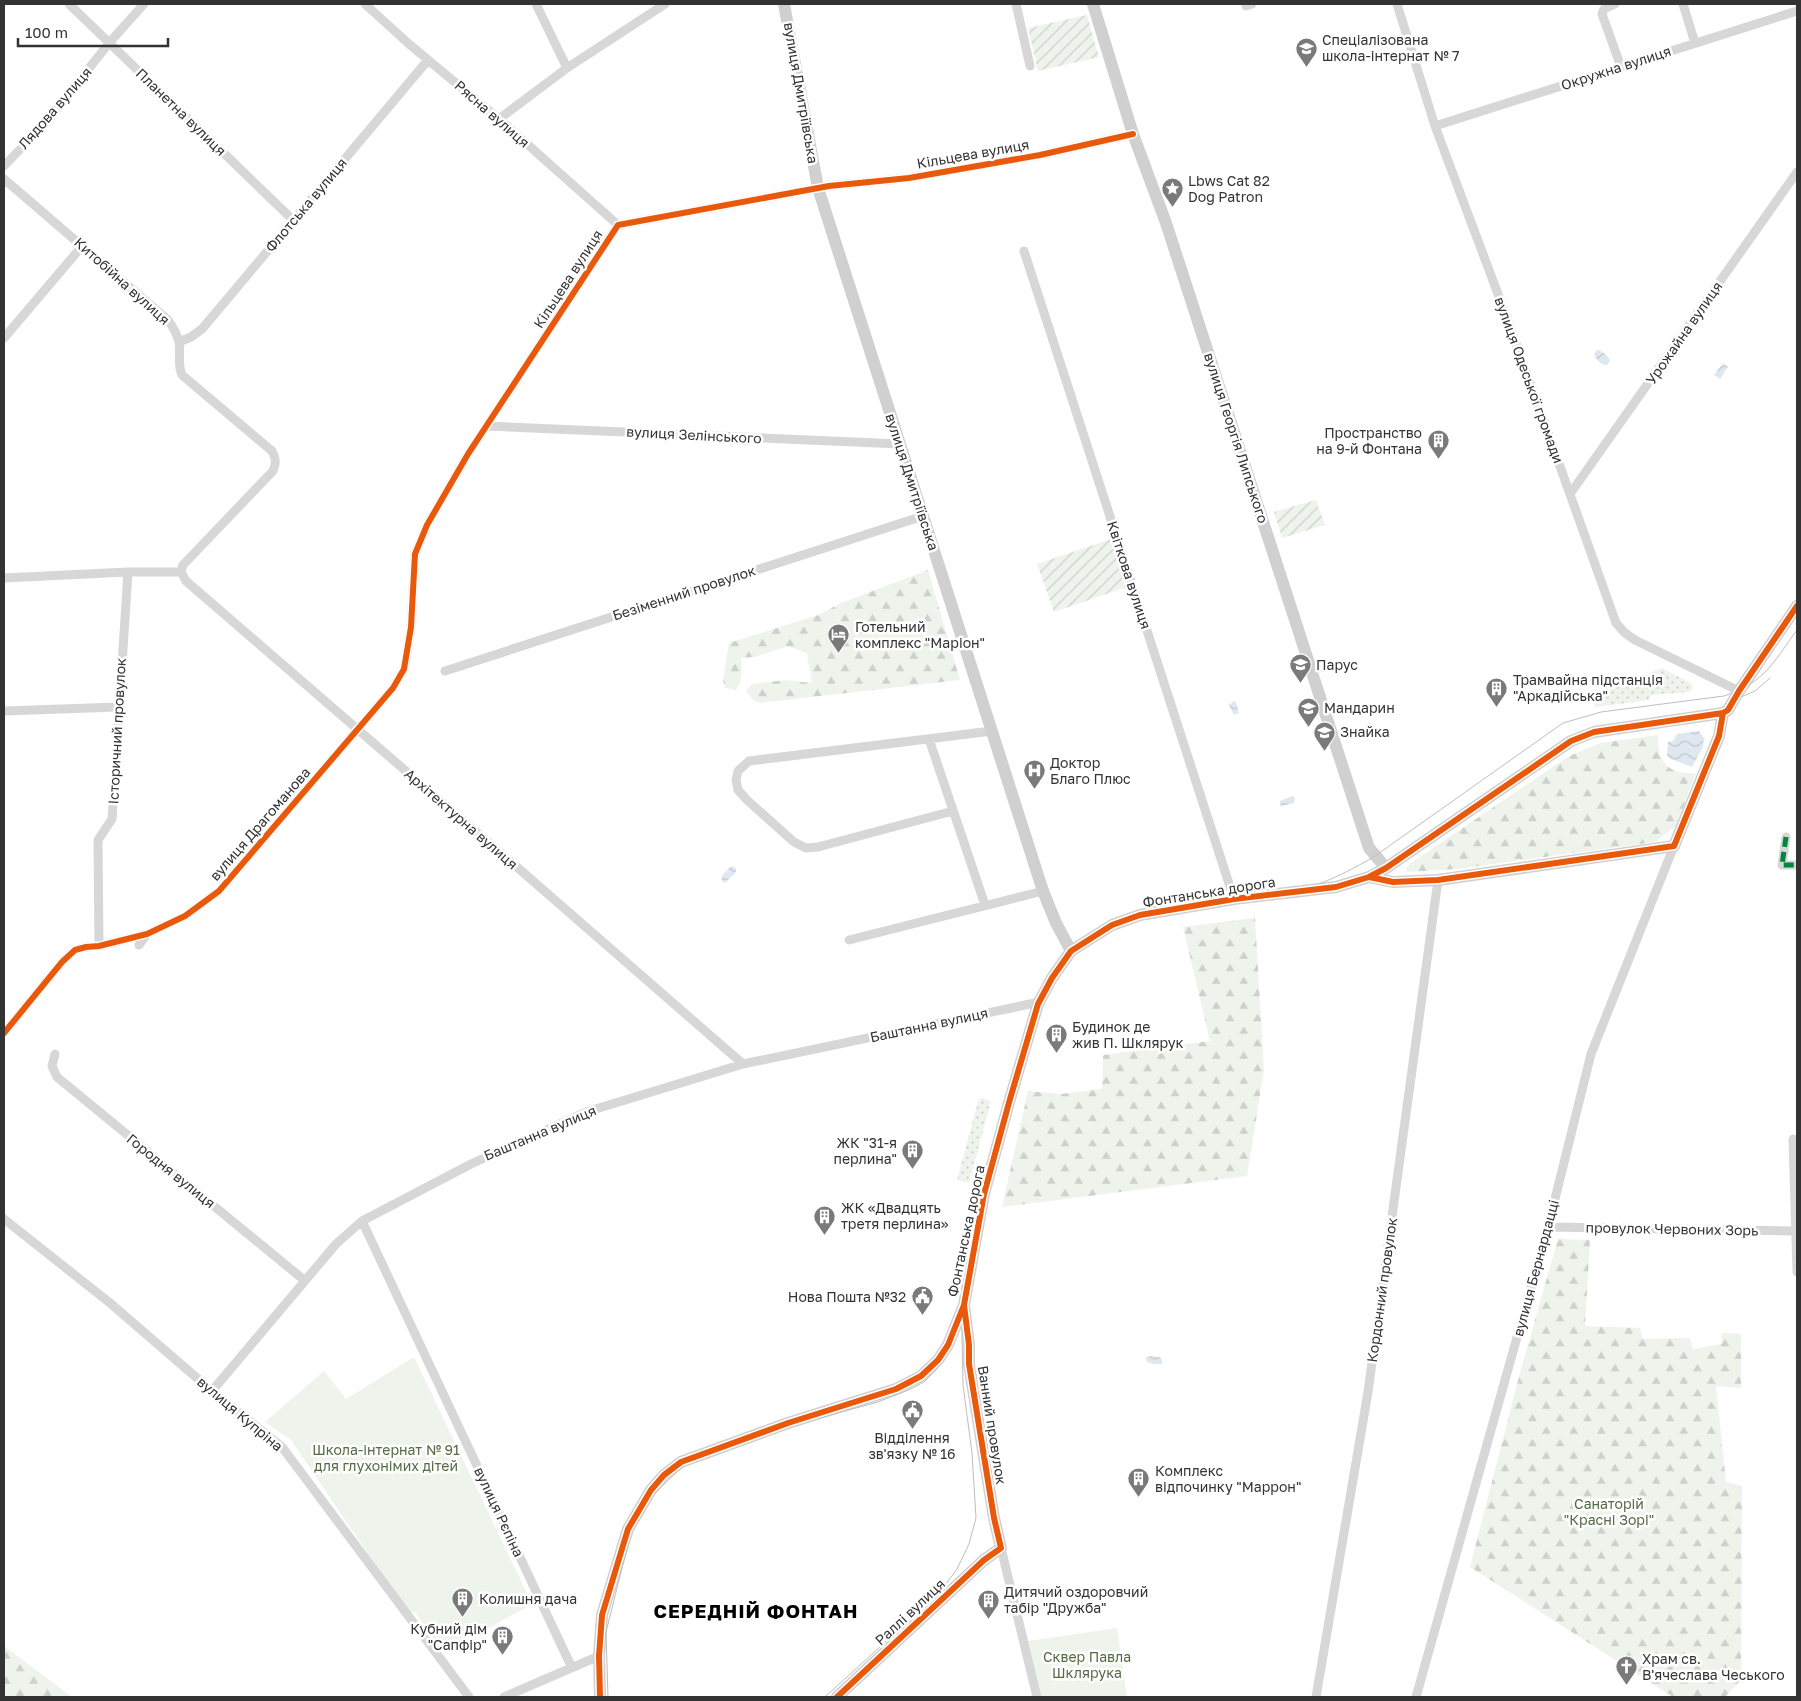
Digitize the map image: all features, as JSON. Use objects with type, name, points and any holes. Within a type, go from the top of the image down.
[{"type":"main road","name":"вулиця Дмитріївська","points":[[784,4],[818,188],[1043,891],[1056,923],[1071,951]]},
{"type":"main road","name":"вулиця Георгія Липського","points":[[1093,4],[1133,134],[1166,223],[1369,848],[1391,864]]},
{"type":"main road","points":[[1674,846],[1719,736],[1724,713],[1728,710],[1797,606]]},
{"type":"main road","name":"Фонтанська дорога","points":[[600,1697],[599,1656],[602,1615],[628,1529],[651,1490],[664,1474],[681,1462],[752,1436],[896,1390],[922,1376],[938,1360],[949,1342],[964,1305],[984,1194],[1038,1004],[1052,978],[1071,951],[1112,925],[1140,915],[1234,899],[1336,887],[1369,877],[1391,864],[1571,741],[1594,732],[1724,713]]},
{"type":"main road","name":"Фонтанська дорога","points":[[1369,877],[1393,882],[1438,880],[1674,846]]},
{"type":"main road","points":[[1391,864],[1393,882]]},
{"type":"main road","name":"Ванний провулок","points":[[964,1305],[970,1345],[969,1364],[994,1518],[1001,1548]]},
{"type":"main road","points":[[943,1352],[955,1348],[960,1349],[965,1354],[969,1364]]},
{"type":"main road","name":"Раллі вулиця","points":[[837,1697],[984,1560],[1001,1548]]},
{"type":"street","name":"Планетна вулиця","points":[[69,4],[293,220]]},
{"type":"street","name":"Лядова вулиця","points":[[4,166],[50,118],[109,43],[144,4]]},
{"type":"street","name":"Рясна вулиця","points":[[365,4],[499,119],[618,226]]},
{"type":"street","points":[[536,4],[567,68]]},
{"type":"street","points":[[499,119],[567,68],[654,7],[665,4]]},
{"type":"street","points":[[1016,4],[1030,66]]},
{"type":"street","name":"вулиця Одеської громади","points":[[1397,4],[1435,126],[1510,326],[1616,624],[1624,633],[1739,691]]},
{"type":"street","points":[[1616,4],[1604,9],[1602,14],[1620,66]]},
{"type":"street","points":[[1683,4],[1695,43]]},
{"type":"street","name":"Окружна вулиця","points":[[1435,126],[1797,10]]},
{"type":"street","name":"Флотська вулиця","points":[[179,342],[191,337],[202,329],[428,60]]},
{"type":"street","name":"Кільцева вулиця","points":[[358,730],[393,688],[404,669],[410,627],[415,554],[427,525],[468,454],[618,226],[818,188],[909,178],[1040,154],[1133,134]]},
{"type":"street","name":"Урожайна вулиця","points":[[1570,494],[1797,172]]},
{"type":"street","name":"Китобійна вулиця","points":[[4,179],[168,320],[175,330],[179,342],[178,362],[182,375],[272,451],[276,459],[272,472],[184,565],[181,572]]},
{"type":"street","points":[[4,338],[83,245]]},
{"type":"street","name":"Квіткова вулиця","points":[[1024,251],[1234,899]]},
{"type":"street","name":"вулиця Зелінського","points":[[487,426],[900,444]]},
{"type":"street","name":"Безіменний провулок","points":[[445,671],[923,516]]},
{"type":"street","points":[[4,578],[128,572],[181,572]]},
{"type":"street","name":"Історичний провулок","points":[[99,946],[98,840],[112,820],[128,572]]},
{"type":"street","name":"Архітектурна вулиця","points":[[181,572],[186,581],[743,1064]]},
{"type":"street","points":[[4,711],[118,708]]},
{"type":"street","name":"вулиця Драгоманова","points":[[4,1033],[62,962],[75,950],[147,934],[185,916],[219,891],[358,730]]},
{"type":"street","points":[[953,811],[818,848],[806,848],[794,842],[738,790],[736,780],[738,771],[749,761],[992,731]]},
{"type":"street","points":[[929,740],[985,905]]},
{"type":"street","points":[[1786,837],[1782,865],[1797,865]]},
{"type":"street","name":"вулиця Бернардацці","points":[[1416,1697],[1548,1227],[1591,1054],[1674,846]]},
{"type":"street","name":"Кордонний провулок","points":[[1316,1697],[1368,1392],[1438,880]]},
{"type":"street","points":[[850,940],[1043,891]]},
{"type":"street","points":[[138,945],[147,934]]},
{"type":"street","name":"Баштанна вулиця","points":[[212,1391],[304,1280],[336,1244],[362,1221],[471,1164],[586,1112],[743,1064],[1035,1003],[1038,1004]]},
{"type":"street","name":"Городня вулиця","points":[[55,1054],[52,1066],[57,1077],[304,1280]]},
{"type":"street","points":[[1793,1139],[1797,1272]]},
{"type":"street","name":"вулиця Купріна","points":[[4,1218],[110,1303],[212,1391],[282,1447],[469,1697]]},
{"type":"street","name":"вулиця Рєпіна","points":[[362,1221],[572,1668]]},
{"type":"street","name":"провулок Червоних Зорь","points":[[1548,1227],[1795,1231]]},
{"type":"street","name":"Ванний провулок","points":[[1001,1548],[1037,1697]]},
{"type":"street","points":[[504,1697],[599,1656]]},
{"type":"green space","points":[[1087,15],[1099,57],[1038,71],[1028,28]]},
{"type":"green space","points":[[1316,500],[1325,525],[1282,538],[1274,512]]},
{"type":"green space","points":[[1111,539],[1127,587],[1054,612],[1037,564]]},
{"type":"green space","points":[[928,570],[960,680],[760,703],[753,700],[746,691],[752,684],[785,680],[812,683],[807,653],[788,646],[754,657],[741,658],[742,674],[736,690],[725,688],[723,680],[729,643],[818,615],[841,603]]},
{"type":"green space","points":[[1662,668],[1692,684],[1690,692],[1651,695],[1649,700],[1596,707],[1591,701],[1625,679],[1629,682]]},
{"type":"green space","points":[[1658,735],[1660,753],[1666,765],[1678,772],[1696,773],[1676,826],[1655,842],[1457,869],[1407,872],[1406,868],[1411,863],[1569,756],[1601,743]]},
{"type":"green space","points":[[1255,918],[1264,1070],[1247,1176],[1002,1207],[1028,1091],[1061,1094],[1102,1089],[1103,1055],[1210,1041],[1183,927]]},
{"type":"green space","points":[[981,1098],[991,1101],[969,1183],[957,1180],[978,1102]]},
{"type":"green space","name":"Санаторій \"Красні Зорі\"","points":[[1558,1239],[1590,1240],[1585,1326],[1640,1328],[1643,1339],[1690,1338],[1693,1349],[1721,1344],[1722,1333],[1741,1334],[1741,1388],[1716,1386],[1726,1482],[1742,1486],[1741,1680],[1725,1697],[1673,1697],[1470,1567],[1521,1369]]},
{"type":"green space","name":"Школа-інтернат № 91 для глухонімих дітей","points":[[414,1357],[532,1604],[444,1653],[415,1612],[408,1613],[291,1440],[265,1422],[324,1371],[346,1399]]},
{"type":"green space","name":"Сквер Павла Шклярука","points":[[1117,1628],[1127,1697],[1042,1697],[1028,1641]]},
{"type":"green space","points":[[4,1646],[72,1697],[4,1697]]},
{"type":"water","points":[[1597,350],[1603,352],[1608,357],[1610,361],[1607,365],[1601,363],[1596,358],[1594,354]]},
{"type":"water","points":[[1723,363],[1728,367],[1720,379],[1714,375]]},
{"type":"water","points":[[1234,701],[1239,713],[1234,715],[1229,705]]},
{"type":"water","points":[[1699,731],[1704,738],[1703,747],[1692,767],[1667,756],[1668,742],[1673,741],[1677,734]]},
{"type":"water","points":[[1292,796],[1295,798],[1294,803],[1280,805],[1280,801]]},
{"type":"water","points":[[733,866],[736,872],[725,883],[721,877]]},
{"type":"water","points":[[1148,1356],[1160,1357],[1162,1364],[1147,1362],[1146,1358]]},
{"type":"tram line","points":[[608,1697],[606,1632],[631,1532],[654,1494],[685,1464],[779,1429],[878,1402],[924,1382],[936,1370],[954,1339],[982,1194],[1035,1003],[1055,967],[1070,949],[1090,934],[1113,922],[1164,907],[1190,902],[1306,888],[1332,879],[1375,856],[1563,723],[1601,712],[1724,696],[1759,678],[1774,662],[1797,630]]},
{"type":"tram line","points":[[1741,697],[1755,691],[1770,678]]},
{"type":"tram line","points":[[825,1697],[939,1593],[957,1569],[969,1544],[976,1518],[972,1453],[963,1385],[962,1337],[966,1313]]},
{"type":"marked path","points":[[1786,837],[1782,865],[1797,865]]},
{"type":"cycle path","points":[[4,1033],[62,962],[75,950],[147,934],[185,916],[219,891],[393,688],[404,669],[411,627],[415,554],[427,525],[468,454],[618,225],[829,186],[909,178],[1040,155],[1133,134]]},
{"type":"cycle path","points":[[600,1697],[599,1656],[602,1615],[628,1529],[651,1490],[664,1475],[681,1462],[788,1423],[896,1389],[921,1376],[938,1360],[948,1345],[964,1305],[984,1194],[1038,1004],[1052,978],[1071,951],[1112,925],[1140,915],[1234,899],[1336,887],[1369,877],[1386,868],[1571,741],[1594,732],[1723,713],[1728,710],[1797,606]]},
{"type":"cycle path","points":[[1369,877],[1393,882],[1438,880],[1674,846],[1719,736],[1723,713]]},
{"type":"cycle path","points":[[837,1697],[984,1560],[1001,1548],[994,1518],[969,1364],[969,1345],[964,1305]]},
{"type":"place","name":"Спеціалізована школа-інтернат № 7","points":[[1306,67]]},
{"type":"place","name":"Lbws Cat 82 Dog Patron","points":[[1172,208]]},
{"type":"place","name":"Пространство на 9-й Фонтана","points":[[1438,460]]},
{"type":"place","name":"Готельний комплекс \"Маріон\"","points":[[839,654]]},
{"type":"place","name":"Парус","points":[[1300,684]]},
{"type":"place","name":"Трамвайна підстанція \"Аркадійська\"","points":[[1497,707]]},
{"type":"place","name":"Мандарин","points":[[1308,727]]},
{"type":"place","name":"Знайка","points":[[1324,751]]},
{"type":"place","name":"Доктор Благо Плюс","points":[[1034,790]]},
{"type":"place","name":"Будинок де жив П. Шклярук","points":[[1056,1054]]},
{"type":"place","name":"ЖК \"31-я перлина\"","points":[[913,1170]]},
{"type":"place","name":"ЖК «Двадцять третя перлина»","points":[[825,1235]]},
{"type":"place","name":"Нова Пошта №32","points":[[922,1316]]},
{"type":"place","name":"Відділення зв'язку № 16","points":[[912,1429]]},
{"type":"place","name":"Комплекс відпочинку \"Маррон\"","points":[[1139,1498]]},
{"type":"place","name":"Колишня дача","points":[[463,1618]]},
{"type":"place","name":"Дитячий оздоровчий табір \"Дружба\"","points":[[988,1619]]},
{"type":"place","name":"Кубний дім \"Сапфір\"","points":[[503,1656]]},
{"type":"place","name":"Храм св. В'ячеслава Чеського","points":[[1626,1686]]},
{"type":"district","name":"СЕРЕДНІЙ ФОНТАН","points":[[756,1611]]}]
